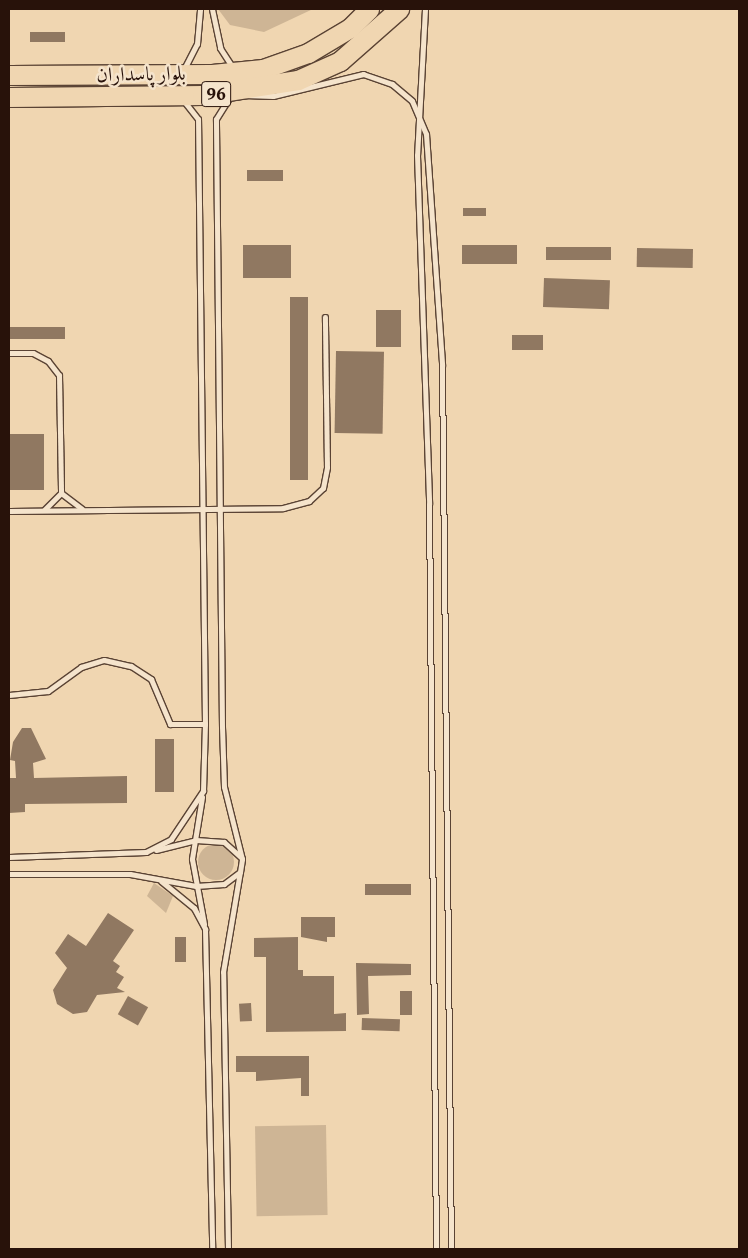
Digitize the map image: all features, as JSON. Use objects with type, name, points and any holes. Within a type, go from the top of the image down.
[{"type":"highway","name":"بلوار پاسداران","points":[[9,76],[174,74],[263,68],[308,53],[350,28],[369,9]]},
{"type":"highway","name":"بلوار پاسداران","points":[[9,97],[202,95],[236,92],[298,80],[340,61],[399,9]]},
{"type":"lane","points":[[174,74],[187,67],[197,44],[200,9]]},
{"type":"lane","points":[[212,9],[220,48],[237,71]]},
{"type":"lane","points":[[425,9],[421,113],[417,155],[429,504],[436,1249]]},
{"type":"lane","points":[[228,1249],[223,972],[242,859],[224,787],[216,119],[224,103],[236,92],[250,98],[273,96],[363,74],[392,84],[421,113],[442,365],[451,1249]]},
{"type":"lane","points":[[178,95],[198,119]]},
{"type":"lane","points":[[202,95],[198,119],[206,724],[203,791],[192,858],[205,929],[212,1249]]},
{"type":"lane","points":[[9,511],[283,508],[309,501],[323,488],[327,467],[325,317]]},
{"type":"lane","points":[[9,353],[33,353],[48,361],[59,375],[61,492],[43,511]]},
{"type":"lane","points":[[61,492],[84,510]]},
{"type":"lane","points":[[9,695],[48,691],[81,666],[104,660],[131,666],[151,679],[170,724],[206,724]]},
{"type":"lane","points":[[146,852],[171,839],[203,791]]},
{"type":"lane","points":[[9,857],[146,852],[196,840],[224,842],[242,859]]},
{"type":"lane","points":[[9,874],[130,874],[196,886],[224,884],[240,872]]},
{"type":"lane","points":[[157,878],[194,908],[205,929]]},
{"type":"shaded area","points":[[218,9],[313,9],[264,32],[230,25]]},
{"type":"shaded area","points":[[216,844],[223,845],[229,849],[233,855],[233,869],[229,875],[223,879],[216,880],[209,879],[203,875],[199,869],[198,862],[199,855],[203,849],[209,845]]},
{"type":"shaded area","points":[[154,883],[173,896],[166,913],[147,896]]},
{"type":"shaded area","points":[[326,1125],[328,1215],[257,1216],[255,1126]]},
{"type":"building","points":[[30,32],[65,32],[65,42],[30,42]]},
{"type":"building","points":[[247,170],[283,170],[283,181],[247,181]]},
{"type":"building","points":[[463,208],[486,208],[486,216],[463,216]]},
{"type":"building","points":[[243,245],[291,245],[291,278],[243,278]]},
{"type":"building","points":[[462,245],[517,245],[517,264],[462,264]]},
{"type":"building","points":[[546,247],[611,247],[611,260],[546,260]]},
{"type":"building","points":[[637,248],[693,249],[693,268],[637,267]]},
{"type":"building","points":[[544,278],[610,280],[609,309],[543,307]]},
{"type":"building","points":[[290,297],[308,297],[308,480],[290,480]]},
{"type":"building","points":[[376,310],[401,310],[401,347],[376,347]]},
{"type":"building","points":[[9,327],[65,327],[65,339],[9,339]]},
{"type":"building","points":[[512,335],[543,335],[543,350],[512,350]]},
{"type":"building","points":[[336,351],[384,352],[383,434],[335,433]]},
{"type":"building","points":[[9,434],[44,434],[44,490],[9,490]]},
{"type":"building","points":[[22,728],[31,728],[46,759],[33,763],[34,778],[127,776],[127,803],[25,804],[25,812],[9,813],[9,778],[16,778],[15,761],[10,760],[13,742]]},
{"type":"building","points":[[155,739],[174,739],[174,792],[155,792]]},
{"type":"building","points":[[365,884],[411,884],[411,895],[365,895]]},
{"type":"building","points":[[108,913],[134,930],[113,961],[120,966],[116,972],[124,977],[117,988],[125,992],[97,995],[87,1012],[73,1014],[57,1004],[53,990],[67,968],[55,953],[68,934],[86,946]]},
{"type":"building","points":[[301,917],[335,917],[335,937],[327,937],[327,942],[301,937]]},
{"type":"building","points":[[175,937],[186,937],[186,962],[175,962]]},
{"type":"building","points":[[298,937],[298,970],[303,970],[303,976],[334,976],[334,1014],[346,1013],[346,1031],[266,1032],[266,957],[254,957],[254,938]]},
{"type":"building","points":[[356,963],[411,964],[411,975],[368,976],[369,1014],[357,1015]]},
{"type":"building","points":[[400,991],[412,991],[412,1015],[400,1015]]},
{"type":"building","points":[[128,996],[148,1007],[138,1026],[118,1014]]},
{"type":"building","points":[[251,1003],[252,1021],[240,1022],[239,1004]]},
{"type":"building","points":[[362,1018],[400,1019],[400,1031],[362,1030]]},
{"type":"building","points":[[236,1056],[309,1056],[309,1096],[301,1096],[301,1078],[256,1081],[256,1072],[236,1072]]}]
